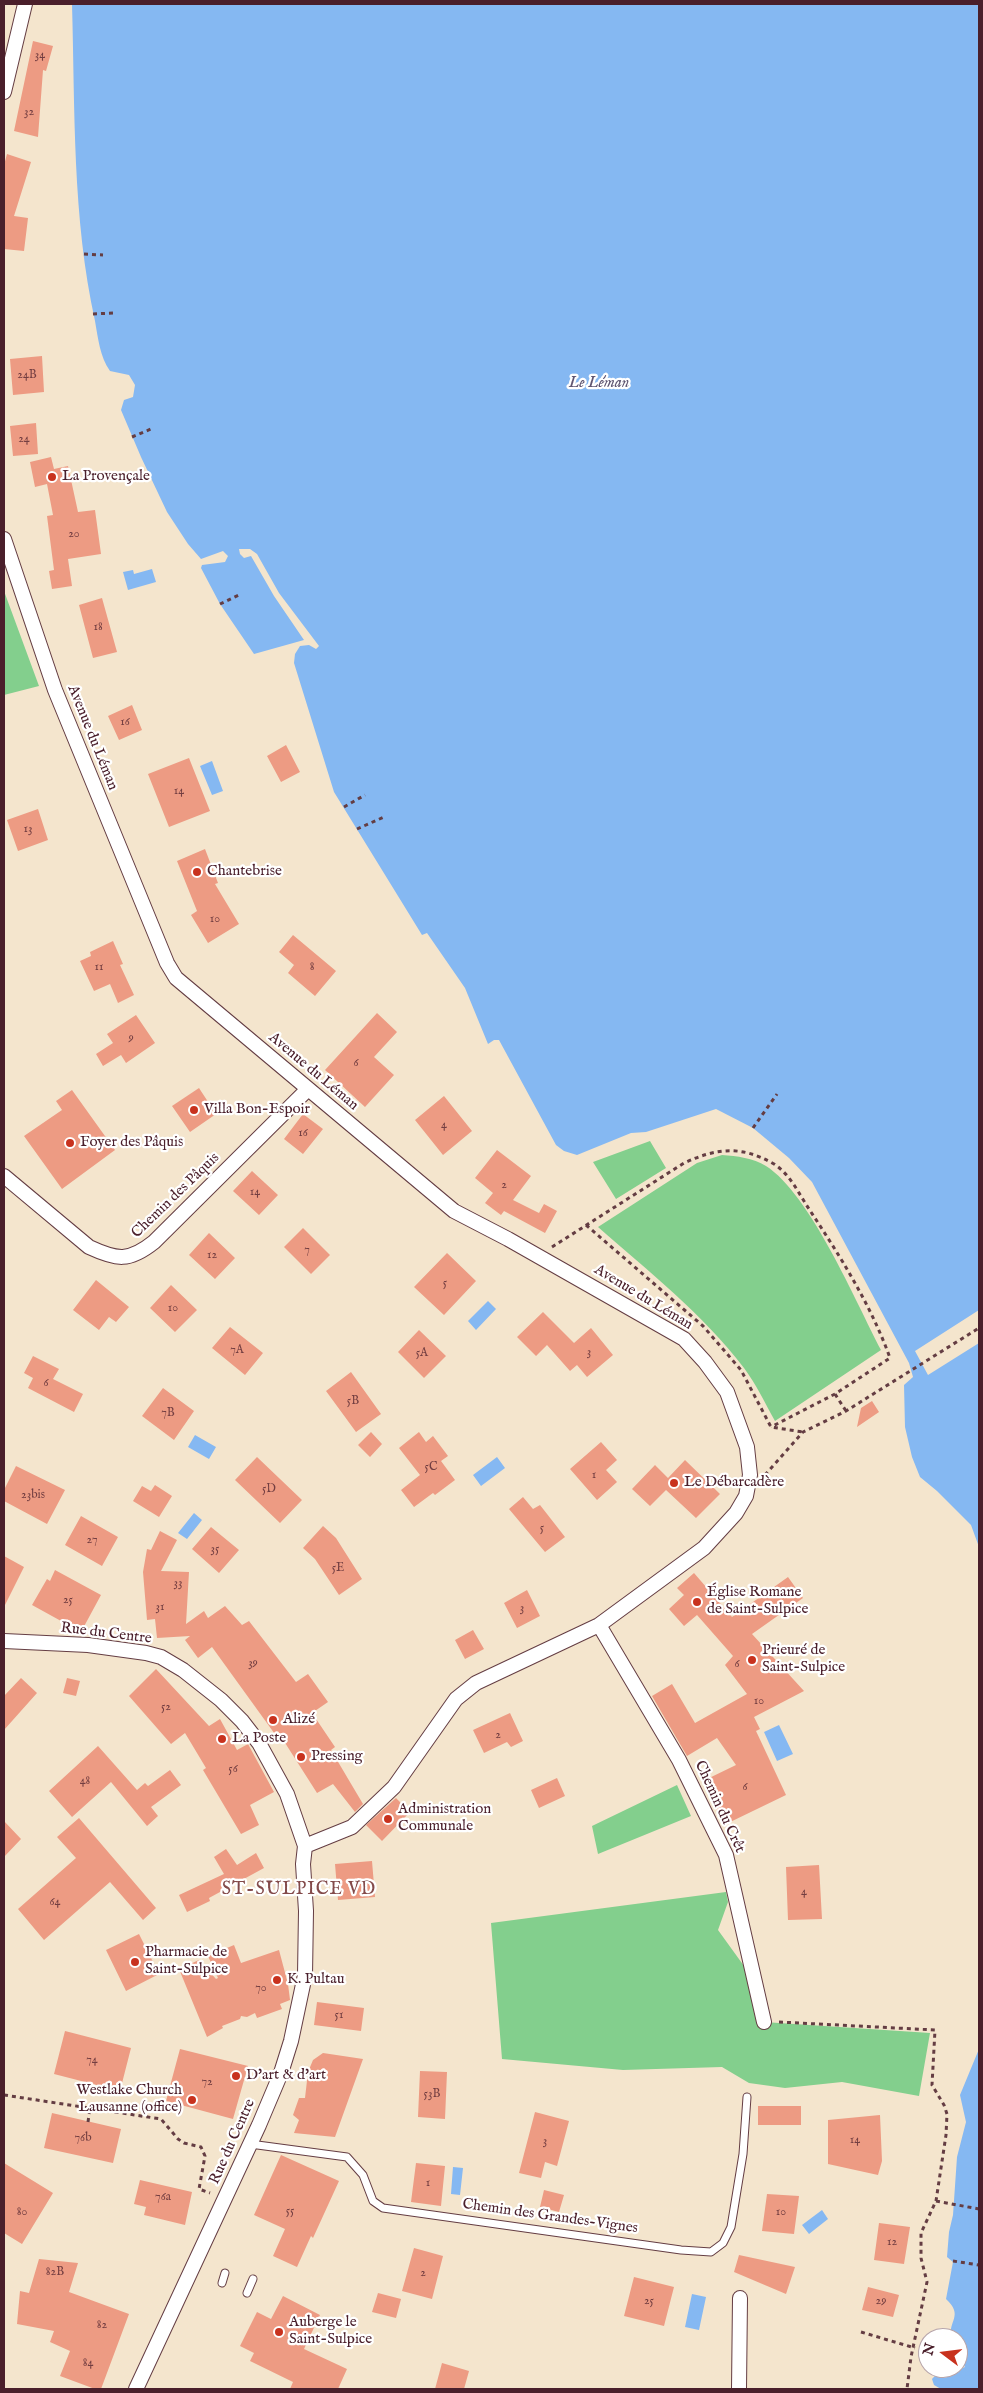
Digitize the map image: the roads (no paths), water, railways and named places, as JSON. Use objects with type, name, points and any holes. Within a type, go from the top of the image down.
[{"type":"street","points":[[4,92],[25,4]]},
{"type":"street","name":"Avenue du Léman","points":[[4,539],[55,690],[167,963],[176,978],[454,1211],[676,1334],[705,1362],[727,1392],[747,1447],[750,1475],[746,1496],[736,1513],[704,1548],[599,1625]]},
{"type":"street","name":"Chemin des Pâquis","points":[[4,1176],[89,1247],[103,1253],[122,1257],[139,1254],[154,1242],[308,1088]]},
{"type":"street","points":[[305,1846],[352,1827],[394,1787],[456,1699],[469,1688],[599,1625]]},
{"type":"street","name":"Chemin du Crêt","points":[[599,1625],[679,1760],[726,1855],[764,2022]]},
{"type":"street","name":"Rue du Centre","points":[[4,1641],[88,1645],[139,1652],[161,1658],[183,1670],[221,1700],[242,1721],[258,1743],[287,1794],[305,1846],[303,1864],[306,1911],[305,1975],[301,2001],[280,2073],[197,2262],[136,2389]]},
{"type":"street","points":[[739,2389],[740,2298]]},
{"type":"lane","name":"Chemin des Grandes-Vignes","points":[[250,2144],[347,2157],[363,2175],[373,2201],[383,2208],[681,2250],[711,2252],[723,2243],[731,2227],[743,2154],[747,2096]]},
{"type":"lane","points":[[222,2282],[225,2273]]},
{"type":"lane","points":[[248,2293],[253,2279]]},
{"type":"water","name":"Le Léman","points":[[72,4],[979,4],[979,1310],[915,1351],[928,1375],[979,1343],[979,1547],[971,1525],[920,1477],[912,1457],[905,1427],[904,1385],[913,1377],[909,1363],[812,1182],[789,1158],[753,1128],[716,1109],[646,1132],[631,1133],[577,1155],[564,1151],[556,1145],[499,1040],[494,1040],[488,1044],[465,988],[427,933],[422,935],[334,792],[294,663],[295,654],[300,646],[309,645],[316,649],[319,646],[279,593],[257,554],[250,549],[239,549],[240,554],[244,558],[251,556],[274,596],[304,640],[254,654],[220,604],[201,568],[202,565],[225,562],[228,556],[223,551],[201,559],[188,544],[167,512],[121,410],[124,400],[133,397],[135,385],[129,375],[110,371],[100,347],[82,243],[78,203]]},
{"type":"water","points":[[152,569],[156,582],[128,590],[123,572],[133,570],[134,574]]},
{"type":"water","points":[[212,761],[223,791],[212,795],[200,766]]},
{"type":"water","points":[[488,1301],[496,1309],[476,1330],[468,1321]]},
{"type":"water","points":[[195,1435],[216,1447],[209,1459],[188,1447]]},
{"type":"water","points":[[497,1457],[505,1468],[481,1486],[473,1475]]},
{"type":"water","points":[[194,1513],[202,1520],[187,1539],[178,1533]]},
{"type":"water","points":[[779,1725],[793,1754],[777,1761],[764,1732]]},
{"type":"water","points":[[979,2049],[979,2389],[941,2389],[934,2385],[933,2378],[968,2378],[968,2328],[952,2328],[955,2314],[946,2299],[953,2262],[947,2257],[949,2232],[953,2215],[957,2157],[966,2122],[960,2095]]},
{"type":"water","points":[[453,2167],[463,2168],[460,2195],[451,2194]]},
{"type":"water","points":[[822,2210],[828,2219],[809,2234],[802,2225]]},
{"type":"water","points":[[692,2294],[706,2297],[699,2330],[685,2327]]},
{"type":"place","name":"La Provençale","points":[[52,477]]},
{"type":"place","name":"Chantebrise","points":[[197,872]]},
{"type":"place","name":"Villa Bon-Espoir","points":[[194,1110]]},
{"type":"place","name":"Foyer des Pâquis","points":[[70,1143]]},
{"type":"place","name":"Le Débarcadère","points":[[674,1483]]},
{"type":"place","name":"Église Romane de Saint-Sulpice","points":[[697,1602]]},
{"type":"place","name":"Prieuré de Saint-Sulpice","points":[[752,1660]]},
{"type":"place","name":"Alizé","points":[[273,1720]]},
{"type":"place","name":"La Poste","points":[[222,1739]]},
{"type":"place","name":"Pressing","points":[[301,1757]]},
{"type":"place","name":"Administration Communale","points":[[388,1819]]},
{"type":"place","name":"Pharmacie de Saint-Sulpice","points":[[135,1962]]},
{"type":"place","name":"K. Pultau","points":[[277,1980]]},
{"type":"place","name":"D'art & d'art","points":[[236,2076]]},
{"type":"place","name":"Westlake Church Lausanne (office)","points":[[192,2100]]},
{"type":"place","name":"Auberge le Saint-Sulpice","points":[[279,2332]]},
{"type":"district","name":"ST-SULPICE VD","points":[[299,1890]]}]
